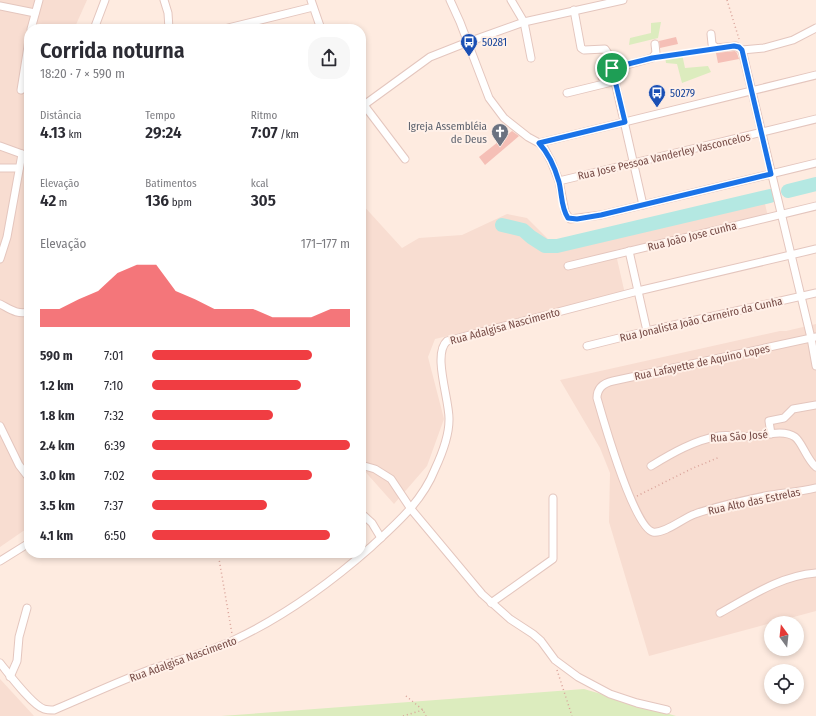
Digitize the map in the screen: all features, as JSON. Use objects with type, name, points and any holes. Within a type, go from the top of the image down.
[{"type":"street","points":[[32,24],[39,0]]},
{"type":"street","points":[[96,24],[105,0]]},
{"type":"street","points":[[164,0],[168,13],[169,24]]},
{"type":"street","points":[[450,0],[468,42],[484,87],[493,105],[504,118],[520,132],[539,143],[551,161],[558,181],[565,212],[570,219],[601,215],[816,162]]},
{"type":"street","points":[[511,0],[524,22],[531,58]]},
{"type":"street","points":[[366,100],[430,57],[468,42],[524,22],[623,0]]},
{"type":"street","points":[[242,24],[312,4],[319,24]]},
{"type":"street","points":[[0,6],[35,13]]},
{"type":"street","points":[[574,10],[581,48],[584,50],[605,49],[609,56],[616,81],[643,205]]},
{"type":"street","points":[[711,34],[712,44],[716,48],[736,46],[742,50],[776,46],[793,40],[816,28]]},
{"type":"street","points":[[612,68],[652,58],[656,52],[655,44]]},
{"type":"street","points":[[742,50],[801,296],[814,337],[816,366]]},
{"type":"street","points":[[21,90],[24,71]]},
{"type":"street","points":[[539,143],[816,75]]},
{"type":"street","points":[[567,93],[616,81]]},
{"type":"street","points":[[366,108],[405,159]]},
{"type":"street","name":"Rua Jose Pessoa Vanderley Vasconcelos","points":[[558,181],[816,119]]},
{"type":"street","points":[[0,146],[24,153]]},
{"type":"street","points":[[0,259],[7,237],[19,168],[24,156]]},
{"type":"street","points":[[0,168],[19,168]]},
{"type":"street","name":"Rua João Jose cunha","points":[[568,266],[816,206]]},
{"type":"street","points":[[0,240],[7,237]]},
{"type":"street","name":"Rua Adalgisa Nascimento","points":[[366,551],[411,509],[424,492],[432,477],[440,456],[448,427],[448,402],[441,364],[441,352],[444,344],[451,339],[531,320],[638,291],[816,249]]},
{"type":"street","points":[[628,251],[647,330]]},
{"type":"street","name":"Rua Jonalista João Carneiro da Cunha","points":[[586,346],[647,330],[816,293]]},
{"type":"street","points":[[0,304],[15,312],[24,313]]},
{"type":"street","name":"Rua Lafayette de Aquino Lopes","points":[[597,398],[597,394],[602,386],[613,381],[814,337]]},
{"type":"street","name":"Rua Alto das Estrelas","points":[[597,398],[613,454],[631,498],[643,525],[653,532],[660,532],[693,514],[728,504],[816,488]]},
{"type":"street","points":[[770,434],[769,421],[784,418],[793,409],[816,405]]},
{"type":"street","points":[[0,426],[19,465],[24,472]]},
{"type":"street","name":"Rua São José","points":[[651,466],[668,455],[706,439],[720,436],[750,437],[770,434],[790,434],[797,438],[806,455],[816,467]]},
{"type":"street","points":[[366,466],[375,469],[391,479],[411,509],[491,603],[510,620],[533,634],[541,641],[555,660],[578,677],[599,689],[637,703],[667,710]]},
{"type":"street","points":[[491,603],[553,558],[554,498]]},
{"type":"street","points":[[366,518],[372,523],[381,538]]},
{"type":"street","points":[[0,560],[24,546]]},
{"type":"street","name":"Rua Adalgisa Nascimento","points":[[0,663],[10,677],[37,705],[45,710],[54,710],[147,671],[233,641],[295,606],[322,588],[357,558]]},
{"type":"street","points":[[720,613],[776,582],[791,576],[816,573]]},
{"type":"street","points":[[10,677],[17,661],[19,637],[26,608]]},
{"type":"path","points":[[728,0],[742,50]]},
{"type":"path","points":[[652,58],[716,48]]},
{"type":"path","points":[[631,498],[693,468],[720,457]]},
{"type":"path","points":[[219,558],[233,641]]},
{"type":"path","points":[[555,660],[568,708],[572,716]]},
{"type":"path","points":[[406,696],[422,710],[426,716]]},
{"type":"path","points":[[403,716],[422,710]]},
{"type":"shaded area","points":[[0,0],[87,0],[76,24],[24,24],[24,530],[0,547]]},
{"type":"shaded area","points":[[763,195],[768,217],[615,250],[625,294],[435,339],[428,357],[444,419],[427,466],[394,504],[366,473],[366,208],[402,248],[419,238],[462,235],[507,214],[527,218],[552,243]]},
{"type":"shaded area","points":[[816,324],[816,611],[797,616],[764,616],[764,625],[649,656],[609,522],[610,473],[600,448],[560,380],[780,331]]},
{"type":"shaded area","points":[[0,679],[34,716],[0,716]]},
{"type":"green space","points":[[661,22],[658,38],[629,45],[630,38],[651,33],[651,23]]},
{"type":"green space","points":[[682,54],[685,68],[708,66],[711,72],[682,83],[677,64],[666,63],[665,56]]},
{"type":"green space","points":[[584,689],[676,716],[221,716]]},
{"type":"building","points":[[676,37],[678,44],[660,48],[659,41]]},
{"type":"building","points":[[735,51],[739,59],[718,63],[716,53]]},
{"type":"building","points":[[607,67],[609,78],[598,80],[596,69]]},
{"type":"building","name":"Igreja Assembléia de Deus","points":[[512,131],[519,136],[485,165],[479,157]]},
{"type":"waterway","points":[[788,191],[816,184]]},
{"type":"waterway","points":[[502,225],[523,230],[545,246],[557,246],[770,196]]},
{"type":"place","name":"50281","points":[[469,57]]},
{"type":"place","name":"50279","points":[[657,108]]},
{"type":"place","name":"Igreja Assembléia de Deus","points":[[500,147]]},
{"type":"route","points":[[734,46],[739,47],[742,50],[771,174],[601,215],[577,219],[568,218],[551,161],[544,148],[539,143],[625,122],[612,68],[649,60],[652,58],[716,48],[718,49],[734,46]]}]
